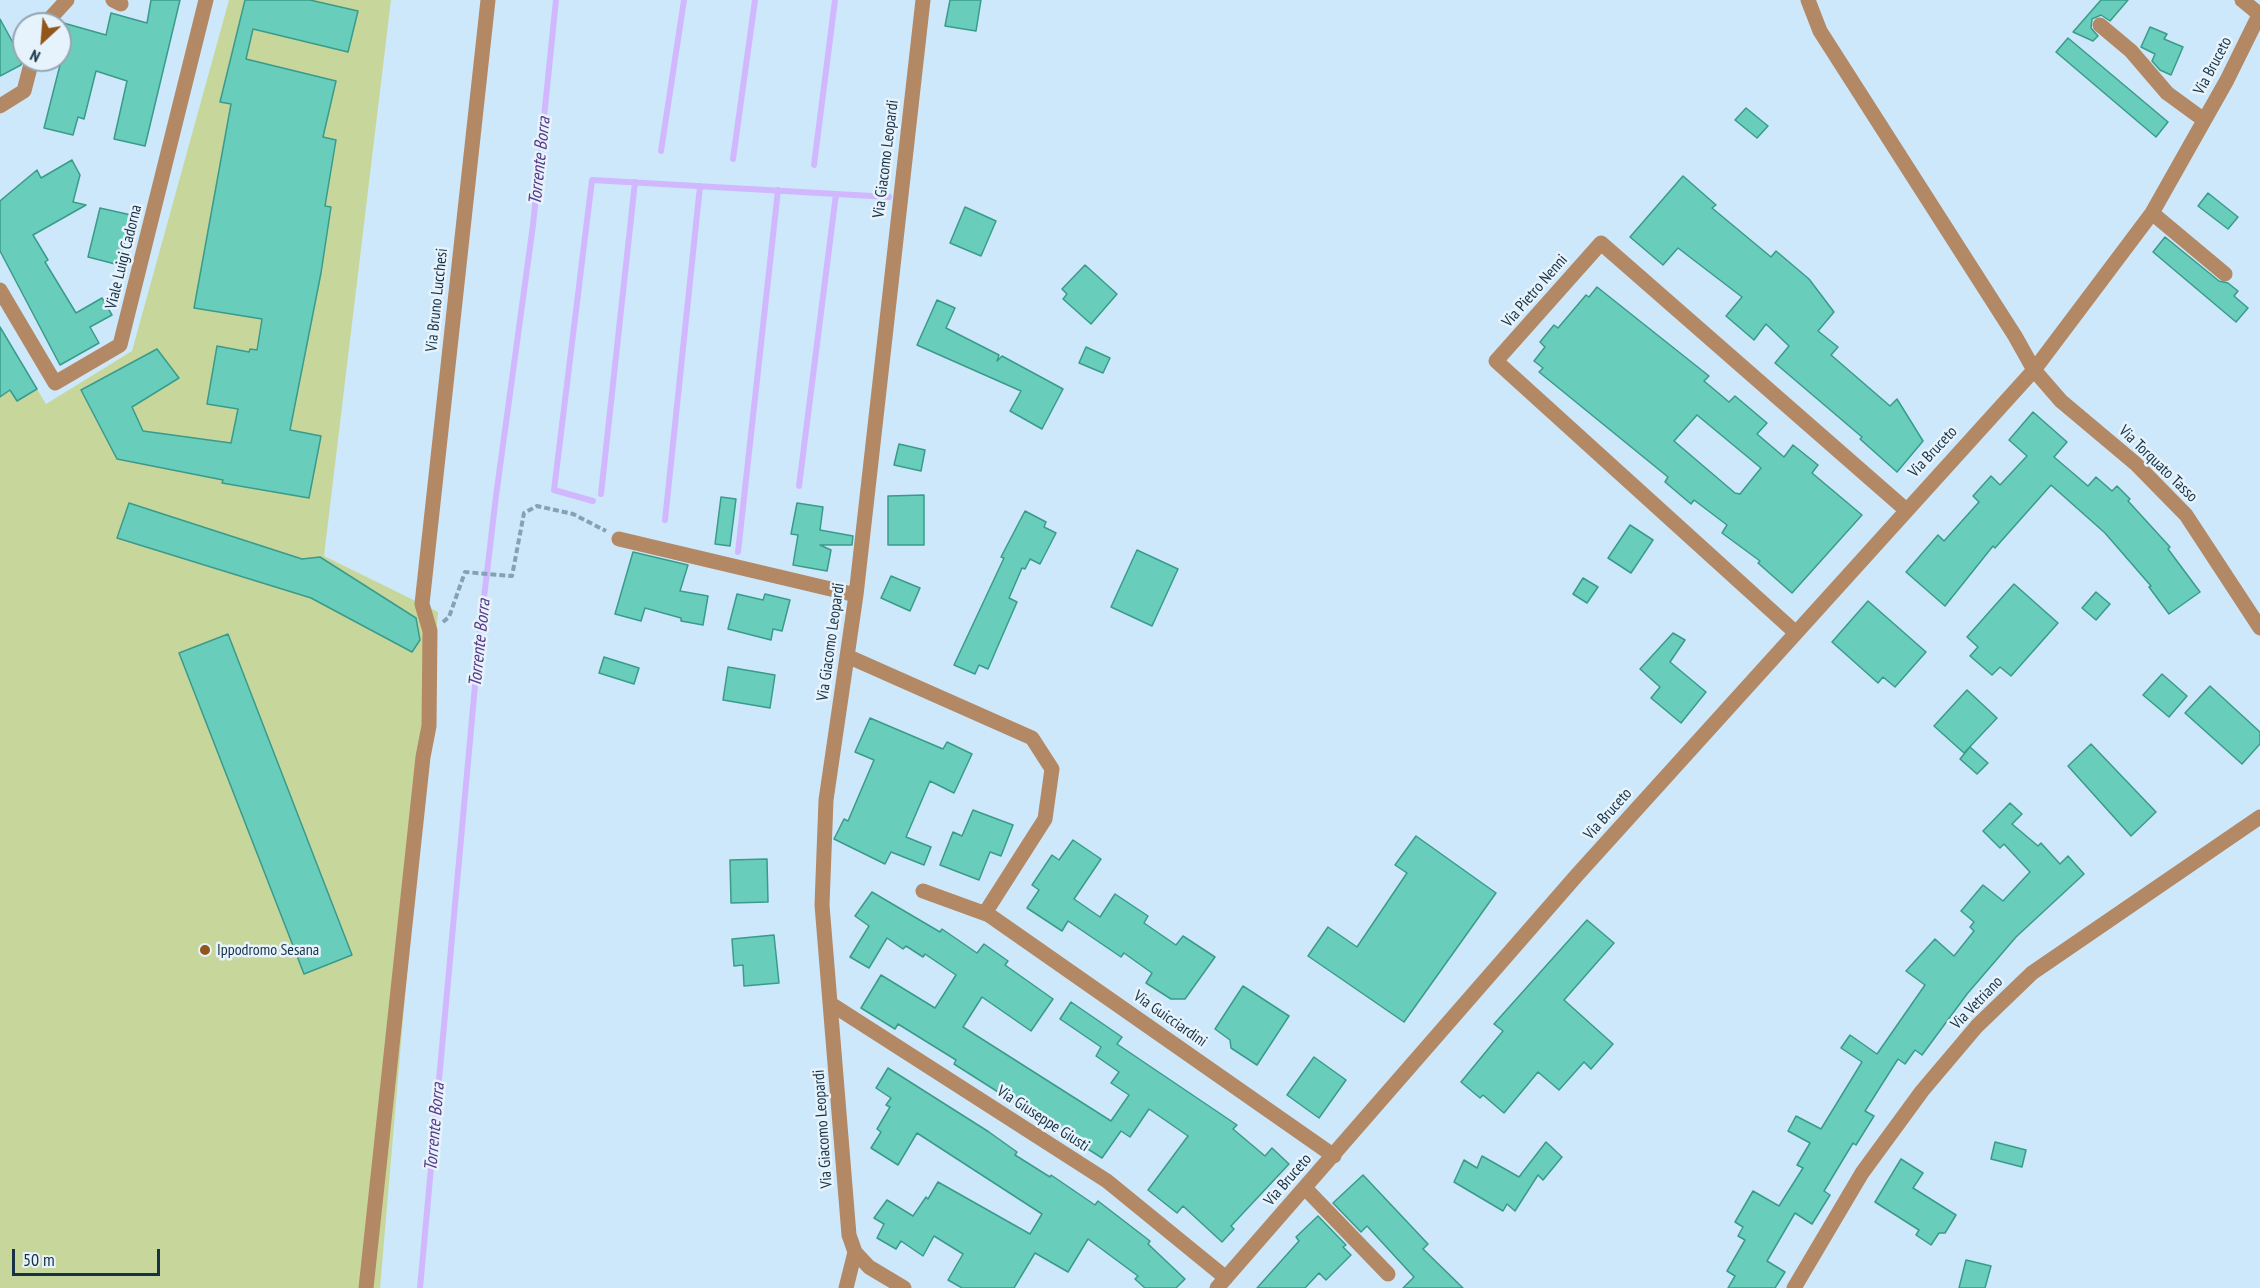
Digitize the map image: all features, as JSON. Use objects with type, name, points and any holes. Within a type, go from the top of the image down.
[{"type":"street","points":[[56,12],[67,0]]},
{"type":"street","name":"Viale Luigi Cadorna","points":[[0,290],[55,383],[120,345],[206,0]]},
{"type":"street","name":"Via Bruno Lucchesi","points":[[430,631],[422,604],[488,0]]},
{"type":"street","name":"Via Giacomo Leopardi","points":[[846,1288],[855,1252],[849,1235],[822,905],[826,800],[856,595],[923,0]]},
{"type":"street","points":[[1808,0],[1820,31],[2015,336],[2034,370]]},
{"type":"street","name":"Via Bruceto","points":[[1221,1283],[1577,875],[1905,509],[2034,370],[2152,213],[2260,14],[2242,0]]},
{"type":"street","points":[[2100,25],[2131,51],[2167,93],[2204,120]]},
{"type":"street","points":[[0,106],[24,91],[29,72]]},
{"type":"street","points":[[2152,213],[2225,274]]},
{"type":"street","name":"Via Pietro Nenni","points":[[1796,633],[1496,361],[1601,243],[1905,509]]},
{"type":"street","name":"Via Torquato Tasso","points":[[2034,370],[2061,401],[2136,464],[2186,515],[2260,628]]},
{"type":"street","points":[[619,539],[856,595]]},
{"type":"street","points":[[366,1288],[421,769],[429,726],[430,631]]},
{"type":"street","points":[[847,656],[1032,738],[1052,769],[1045,819],[984,913]]},
{"type":"street","name":"Via Vetriano","points":[[1794,1288],[1862,1173],[1922,1090],[1977,1026],[2032,973],[2260,817]]},
{"type":"street","name":"Via Guicciardini","points":[[923,891],[984,913],[1334,1156]]},
{"type":"street","name":"Via Giuseppe Giusti","points":[[831,1004],[1107,1181],[1221,1283]]},
{"type":"street","points":[[1305,1188],[1388,1274]]},
{"type":"street","points":[[855,1252],[869,1267],[904,1288]]},
{"type":"path","points":[[430,631],[449,617],[465,572],[512,576],[524,513],[537,506],[573,514],[619,539]]},
{"type":"green space","name":"Ippodromo Sesana","points":[[229,0],[391,0],[324,556],[438,612],[380,1288],[0,1288],[0,327],[46,404],[132,351]]},
{"type":"building","points":[[151,0],[180,0],[145,146],[114,139],[127,81],[96,71],[84,119],[78,117],[73,135],[44,128],[58,72],[72,72],[72,25],[106,35],[111,13],[147,23]]},
{"type":"building","points":[[245,0],[310,0],[358,11],[348,52],[253,29],[246,59],[336,81],[323,137],[336,140],[325,206],[331,207],[321,273],[290,430],[321,436],[309,498],[222,483],[223,480],[117,459],[81,390],[157,349],[179,378],[132,407],[143,431],[231,443],[238,409],[207,404],[217,346],[249,352],[250,349],[257,350],[262,319],[194,308],[231,104],[220,102]]},
{"type":"building","points":[[950,0],[981,0],[976,31],[945,26]]},
{"type":"building","points":[[2101,0],[2128,0],[2110,21],[2101,15],[2092,19],[2091,28],[2098,36],[2093,41],[2073,32]]},
{"type":"building","points":[[0,19],[12,41],[12,70],[0,76]]},
{"type":"building","points":[[2150,27],[2167,34],[2164,39],[2183,47],[2171,75],[2160,70],[2152,61],[2155,54],[2141,47]]},
{"type":"building","points":[[2068,38],[2168,122],[2156,137],[2056,52]]},
{"type":"building","points":[[1746,108],[1768,126],[1757,138],[1735,120]]},
{"type":"building","points":[[72,160],[80,175],[73,202],[86,205],[33,235],[48,260],[45,262],[76,313],[102,298],[112,315],[90,327],[99,343],[60,365],[0,251],[0,201],[37,170],[41,178]]},
{"type":"building","points":[[1683,176],[1716,205],[1712,208],[1771,257],[1776,251],[1809,279],[1834,312],[1818,331],[1838,347],[1831,355],[1890,406],[1897,399],[1923,441],[1897,472],[1860,439],[1862,437],[1775,363],[1789,346],[1766,324],[1754,340],[1726,316],[1742,297],[1678,248],[1663,265],[1630,237]]},
{"type":"building","points":[[2208,193],[2238,217],[2228,229],[2198,206]]},
{"type":"building","points":[[965,207],[996,221],[981,256],[950,243]]},
{"type":"building","points":[[100,208],[131,215],[119,265],[88,257]]},
{"type":"building","points":[[2165,237],[2219,281],[2228,283],[2238,291],[2234,296],[2248,308],[2236,322],[2153,252]]},
{"type":"building","points":[[1085,265],[1117,294],[1091,324],[1063,299],[1067,294],[1062,289]]},
{"type":"building","points":[[1597,287],[1709,376],[1704,381],[1729,402],[1735,396],[1767,423],[1757,434],[1784,457],[1793,445],[1818,465],[1812,473],[1862,515],[1792,593],[1758,563],[1760,561],[1722,533],[1727,525],[1694,500],[1691,504],[1665,482],[1668,477],[1539,372],[1543,368],[1534,361],[1545,347],[1540,342],[1554,325],[1558,328],[1586,295],[1589,297]],"holes":[[[1697,415],[1761,468],[1740,494],[1735,493],[1674,441]]]},
{"type":"building","points":[[937,300],[955,308],[946,328],[999,355],[997,361],[1002,356],[1063,389],[1042,429],[1010,411],[1021,391],[917,345]]},
{"type":"building","points":[[0,327],[37,389],[17,401],[10,390],[0,397]]},
{"type":"building","points":[[1086,347],[1110,358],[1103,373],[1079,363]]},
{"type":"building","points":[[2033,412],[2067,442],[2054,457],[2088,486],[2096,477],[2112,491],[2117,486],[2170,547],[2168,549],[2200,592],[2169,614],[2149,587],[2151,586],[2105,533],[2051,485],[1995,548],[1993,546],[1945,606],[1906,572],[1938,535],[1944,541],[1979,502],[1973,496],[1991,476],[2000,485],[2027,456],[2009,440]]},
{"type":"building","points":[[899,444],[925,450],[921,471],[894,465]]},
{"type":"building","points":[[924,495],[924,545],[888,545],[888,496]]},
{"type":"building","points":[[721,497],[736,499],[730,546],[715,544]]},
{"type":"building","points":[[129,503],[302,559],[320,557],[416,618],[420,640],[412,652],[311,598],[117,538]]},
{"type":"building","points":[[797,503],[823,507],[820,530],[853,536],[852,545],[820,545],[831,550],[827,571],[793,565],[798,535],[791,534]]},
{"type":"building","points":[[1025,511],[1046,522],[1044,527],[1056,533],[1040,564],[1030,559],[1025,569],[1022,568],[1009,598],[1017,602],[988,669],[979,665],[975,674],[954,665],[1004,558],[1001,557]]},
{"type":"building","points":[[1630,525],[1653,540],[1631,573],[1608,558]]},
{"type":"building","points":[[1137,550],[1178,569],[1152,626],[1111,607]]},
{"type":"building","points":[[633,552],[688,565],[680,591],[708,596],[703,625],[681,621],[681,618],[645,608],[641,621],[615,614]]},
{"type":"building","points":[[891,576],[920,588],[910,611],[881,598]]},
{"type":"building","points":[[1583,578],[1598,587],[1587,603],[1573,594]]},
{"type":"building","points":[[2014,584],[2058,623],[2011,676],[2000,667],[1992,675],[1970,656],[1978,647],[1967,637]]},
{"type":"building","points":[[2096,592],[2110,604],[2096,620],[2082,608]]},
{"type":"building","points":[[737,594],[763,600],[765,594],[790,600],[782,631],[773,629],[771,640],[728,629]]},
{"type":"building","points":[[1868,601],[1926,652],[1895,687],[1883,677],[1878,683],[1832,642]]},
{"type":"building","points":[[1673,633],[1685,640],[1670,662],[1706,692],[1681,723],[1651,698],[1660,687],[1640,669]]},
{"type":"building","points":[[228,634],[352,955],[304,974],[179,653]]},
{"type":"building","points":[[604,657],[639,668],[634,684],[599,673]]},
{"type":"building","points":[[728,667],[775,675],[770,708],[723,700]]},
{"type":"building","points":[[2162,674],[2187,696],[2169,717],[2143,695]]},
{"type":"building","points":[[2210,686],[2260,732],[2260,744],[2242,764],[2185,713]]},
{"type":"building","points":[[1967,690],[1997,718],[1964,753],[1934,726]]},
{"type":"building","points":[[870,718],[943,749],[947,742],[972,754],[954,793],[930,781],[906,837],[931,847],[924,865],[891,852],[885,864],[834,839],[844,819],[848,821],[874,760],[855,752]]},
{"type":"building","points":[[2091,744],[2156,812],[2131,836],[2068,766]]},
{"type":"building","points":[[1970,747],[1988,763],[1977,774],[1960,759]]},
{"type":"building","points":[[2010,803],[2022,814],[2012,824],[2038,846],[2041,843],[2060,864],[2068,856],[2084,874],[2016,937],[1967,994],[1922,1055],[1915,1050],[1905,1064],[1898,1059],[1865,1111],[1874,1116],[1856,1145],[1853,1143],[1824,1191],[1830,1195],[1812,1224],[1795,1213],[1767,1261],[1785,1272],[1775,1288],[1728,1288],[1735,1276],[1727,1271],[1745,1240],[1738,1236],[1743,1227],[1735,1222],[1753,1191],[1779,1206],[1803,1168],[1797,1165],[1810,1143],[1788,1131],[1796,1116],[1821,1129],[1862,1062],[1841,1048],[1850,1035],[1877,1054],[1925,985],[1906,971],[1935,939],[1954,956],[1974,931],[1970,927],[1974,922],[1961,911],[1983,885],[2003,901],[2030,872],[2004,844],[2000,848],[1983,831]]},
{"type":"building","points":[[973,810],[1013,825],[1001,856],[990,852],[979,880],[940,865],[953,832],[962,836]]},
{"type":"building","points":[[1416,836],[1496,893],[1404,1022],[1308,956],[1328,927],[1357,947],[1407,873],[1395,865]]},
{"type":"building","points":[[1073,840],[1101,859],[1074,899],[1100,917],[1115,894],[1148,916],[1144,923],[1176,945],[1183,936],[1215,957],[1185,999],[1171,999],[1146,983],[1152,973],[1124,953],[1121,957],[1068,921],[1062,931],[1027,908],[1039,890],[1032,885],[1052,855],[1059,860]]},
{"type":"building","points":[[767,859],[768,902],[731,903],[730,860]]},
{"type":"building","points":[[872,892],[940,932],[942,929],[977,953],[984,944],[1008,961],[1005,965],[1053,999],[1031,1031],[982,997],[963,1027],[1111,1121],[1129,1095],[1111,1083],[1119,1072],[1096,1056],[1101,1047],[1060,1019],[1071,1002],[1122,1037],[1117,1044],[1237,1125],[1233,1129],[1265,1156],[1272,1148],[1289,1164],[1231,1226],[1234,1229],[1222,1242],[1183,1206],[1177,1213],[1148,1190],[1188,1136],[1149,1109],[1130,1137],[1121,1131],[1102,1158],[954,1064],[956,1060],[898,1024],[895,1029],[861,1008],[881,975],[935,1008],[956,975],[925,954],[923,957],[906,946],[903,949],[887,938],[869,968],[850,957],[869,926],[855,916]]},
{"type":"building","points":[[1587,920],[1614,943],[1564,1000],[1613,1044],[1591,1069],[1584,1062],[1559,1090],[1538,1072],[1504,1113],[1483,1095],[1480,1098],[1461,1082],[1503,1031],[1494,1024]]},
{"type":"building","points":[[774,935],[779,983],[744,986],[743,965],[734,966],[732,939]]},
{"type":"building","points":[[1243,986],[1289,1016],[1257,1065],[1231,1048],[1230,1040],[1215,1029]]},
{"type":"building","points":[[1314,1057],[1346,1080],[1319,1118],[1287,1095]]},
{"type":"building","points":[[888,1068],[989,1132],[1017,1152],[1015,1155],[1050,1177],[1051,1175],[1095,1205],[1098,1201],[1150,1241],[1148,1244],[1185,1279],[1176,1288],[1145,1288],[1135,1279],[1138,1276],[1088,1239],[1068,1272],[1035,1253],[1014,1288],[962,1288],[948,1280],[963,1254],[934,1236],[923,1256],[901,1241],[896,1249],[877,1238],[884,1224],[874,1218],[887,1200],[913,1216],[926,1197],[928,1199],[938,1182],[1030,1234],[1042,1214],[917,1133],[898,1165],[871,1148],[881,1132],[877,1129],[890,1107],[886,1105],[891,1098],[876,1088]]},
{"type":"building","points":[[1546,1142],[1562,1157],[1543,1180],[1538,1175],[1515,1211],[1507,1204],[1503,1211],[1454,1182],[1464,1160],[1477,1168],[1482,1156],[1519,1177]]},
{"type":"building","points":[[1995,1142],[2026,1150],[2022,1167],[1991,1159]]},
{"type":"building","points":[[1901,1159],[1923,1173],[1913,1188],[1956,1215],[1945,1233],[1939,1233],[1931,1245],[1916,1235],[1919,1230],[1875,1202]]},
{"type":"building","points":[[1363,1175],[1428,1244],[1423,1249],[1463,1288],[1403,1288],[1414,1277],[1367,1226],[1361,1232],[1333,1203]]},
{"type":"building","points":[[1318,1216],[1346,1245],[1343,1247],[1351,1255],[1326,1280],[1319,1273],[1305,1288],[1257,1288],[1299,1241],[1296,1237]]},
{"type":"building","points":[[1966,1260],[1991,1266],[1985,1288],[1959,1288]]},
{"type":"waterway","name":"Torrente Borra","points":[[420,1288],[480,631],[533,225],[556,0]]},
{"type":"waterway","points":[[661,151],[684,0]]},
{"type":"waterway","points":[[733,159],[755,0]]},
{"type":"waterway","points":[[814,165],[835,0]]},
{"type":"waterway","points":[[593,501],[554,490],[592,180],[889,197]]},
{"type":"waterway","points":[[601,494],[635,182]]},
{"type":"waterway","points":[[665,520],[700,186]]},
{"type":"waterway","points":[[738,552],[778,190]]},
{"type":"waterway","points":[[799,486],[836,194]]},
{"type":"place","name":"Ippodromo Sesana","points":[[205,950]]}]
